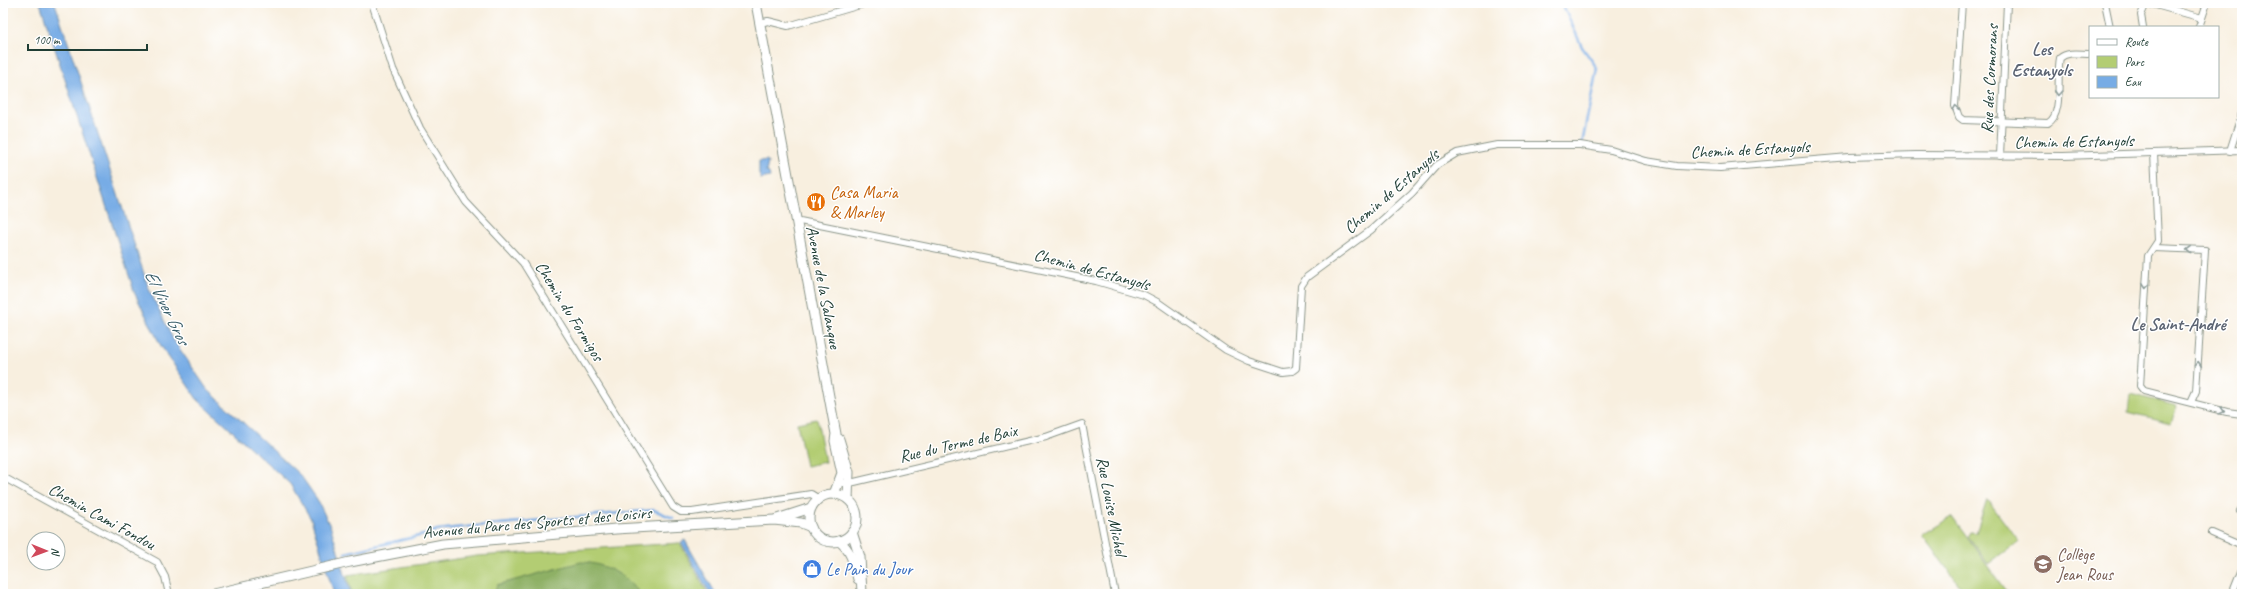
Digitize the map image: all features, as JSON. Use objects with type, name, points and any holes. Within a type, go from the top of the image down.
[{"type":"main road","name":"Avenue de la Salanque","points":[[756,3],[795,220],[836,434]]},
{"type":"main road","points":[[834,494],[842,473],[836,434]]},
{"type":"main road","points":[[836,434],[841,440],[845,455],[850,483],[848,499],[856,512],[856,526],[852,532],[839,541],[831,541],[821,538],[811,527],[811,508],[819,499],[834,494],[848,499]]},
{"type":"main road","name":"Avenue du Parc des Sports et des Loisirs","points":[[774,520],[811,508]]},
{"type":"main road","name":"Avenue du Parc des Sports et des Loisirs","points":[[213,594],[350,562],[443,544],[495,539],[774,520],[801,523],[811,527]]},
{"type":"main road","points":[[852,532],[860,557],[862,593]]},
{"type":"main road","points":[[839,541],[845,546],[852,557],[862,593]]},
{"type":"street","name":"Chemin du Formigos","points":[[372,3],[393,69],[420,128],[466,202],[523,263],[673,507],[681,512],[692,512],[811,494],[819,499]]},
{"type":"street","points":[[760,23],[768,21],[788,26],[868,3]]},
{"type":"street","points":[[1962,3],[1956,111],[1959,117],[1963,120],[2042,124],[2052,121],[2057,112],[2060,58],[2070,53],[2089,54]]},
{"type":"street","name":"Rue des Cormorans","points":[[2000,156],[2007,3]]},
{"type":"street","points":[[2052,3],[2058,3]]},
{"type":"street","points":[[2105,3],[2110,26]]},
{"type":"street","points":[[2138,3],[2145,6],[2152,4],[2202,18]]},
{"type":"street","points":[[2199,26],[2207,3]]},
{"type":"street","points":[[2143,26],[2141,15],[2145,6]]},
{"type":"street","points":[[2230,151],[2242,113]]},
{"type":"street","name":"Chemin de Estanyols","points":[[795,220],[1096,281],[1144,295],[1160,303],[1226,350],[1283,372],[1292,371],[1296,368],[1301,286],[1307,277],[1371,230],[1412,193],[1437,165],[1457,153],[1497,145],[1580,145],[1611,150],[1646,161],[1677,166],[1720,168],[1849,157],[2000,156],[2242,150]]},
{"type":"street","points":[[2154,153],[2158,241],[2148,256],[2139,378],[2140,386],[2144,391],[2227,412],[2242,414]]},
{"type":"street","points":[[2154,248],[2205,250],[2196,391],[2192,402]]},
{"type":"street","name":"Rue du Terme de Baix","points":[[839,483],[850,483],[1046,437],[1082,424]]},
{"type":"street","name":"Rue Louise Michel","points":[[1082,424],[1115,594]]},
{"type":"street","name":"Chemin Cami Fondou","points":[[3,477],[158,562],[165,577],[169,594]]},
{"type":"street","points":[[2212,533],[2242,546]]},
{"type":"street","points":[[2232,594],[2242,569]]},
{"type":"green space","points":[[2130,394],[2177,406],[2171,423],[2128,412]]},
{"type":"green space","points":[[817,419],[825,462],[806,466],[797,423]]},
{"type":"green space","points":[[1987,499],[2019,542],[1988,564],[1968,537],[1971,532],[1976,533]]},
{"type":"green space","points":[[1952,517],[2008,594],[1966,594],[1922,535]]},
{"type":"green space","points":[[680,543],[708,594],[352,594],[347,575],[477,556]]},
{"type":"green space","points":[[581,562],[598,565],[614,571],[629,581],[640,594],[588,594],[567,589],[555,594],[494,594],[497,585]]},
{"type":"water","points":[[40,3],[55,3],[149,289],[173,339],[207,389],[301,476],[317,499],[331,528],[351,594],[334,594],[311,519],[290,484],[197,399],[161,346],[135,294]]},
{"type":"water","points":[[767,160],[768,163],[766,172],[769,173],[770,177],[761,179],[759,174],[759,161]]},
{"type":"water","points":[[685,540],[716,594],[710,594],[681,542]]},
{"type":"waterway","points":[[1562,3],[1582,47],[1597,68],[1582,144]]},
{"type":"waterway","points":[[345,553],[428,534],[437,530],[454,528],[654,510],[673,518]]},
{"type":"place","name":"Casa Maria & Marley","points":[[816,202]]},
{"type":"place","name":"Collège Jean Rous","points":[[2043,564]]},
{"type":"place","name":"Le Pain du Jour","points":[[812,569]]},
{"type":"district","name":"Les Estanyols","points":[[2042,59]]},
{"type":"district","name":"Le Saint-André","points":[[2178,324]]},
{"type":"water label","name":"El Viver Gros","points":[[167,307]]}]
